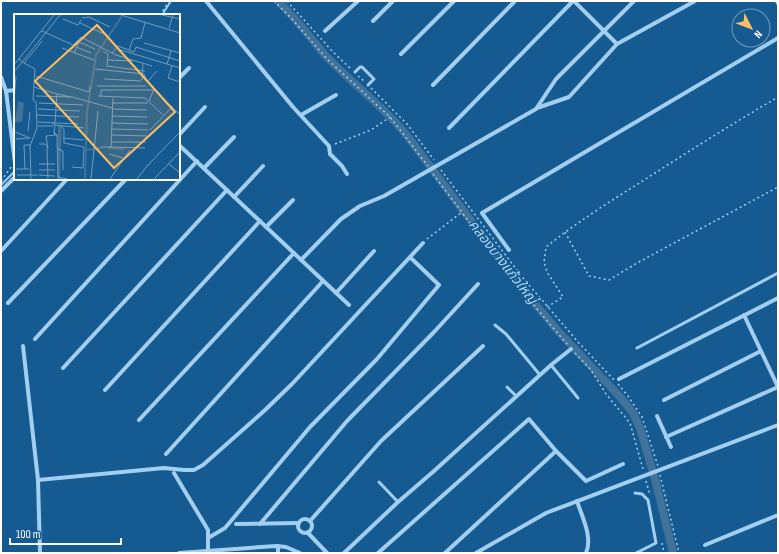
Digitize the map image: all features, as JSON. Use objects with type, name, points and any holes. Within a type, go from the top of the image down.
[{"type":"street","points":[[206,1],[301,115],[329,146],[330,154],[342,166],[347,174]]},
{"type":"street","points":[[325,31],[358,1]]},
{"type":"street","points":[[373,21],[393,1]]},
{"type":"street","points":[[401,54],[454,1]]},
{"type":"street","points":[[433,84],[515,1]]},
{"type":"street","points":[[449,128],[573,1],[617,44]]},
{"type":"street","points":[[536,109],[556,79],[634,1]]},
{"type":"street","points":[[301,260],[341,219],[360,206],[384,196],[536,109],[569,97],[617,44],[695,1]]},
{"type":"street","points":[[509,250],[482,213],[778,38]]},
{"type":"street","points":[[180,77],[189,68]]},
{"type":"street","points":[[1,77],[6,91],[14,155]]},
{"type":"street","points":[[6,91],[14,90]]},
{"type":"street","points":[[301,115],[336,95]]},
{"type":"street","points":[[180,134],[205,108]]},
{"type":"street","points":[[204,168],[234,137]]},
{"type":"street","points":[[180,146],[349,305]]},
{"type":"street","points":[[35,339],[197,162]]},
{"type":"street","points":[[234,197],[263,166]]},
{"type":"street","points":[[1,191],[14,177]]},
{"type":"street","points":[[1,251],[66,180]]},
{"type":"street","points":[[8,303],[125,180]]},
{"type":"street","points":[[63,368],[227,190]]},
{"type":"street","points":[[266,227],[293,200]]},
{"type":"street","points":[[105,390],[260,222]]},
{"type":"street","points":[[38,480],[164,468],[194,470],[204,465],[292,384],[423,243]]},
{"type":"street","points":[[336,293],[374,251]]},
{"type":"street","points":[[139,420],[294,253]]},
{"type":"street","points":[[208,538],[225,528],[310,427],[377,359],[440,286],[412,259]]},
{"type":"street","points":[[166,454],[323,281]]},
{"type":"street","points":[[260,524],[347,421],[435,331],[478,284]]},
{"type":"street","points":[[619,379],[744,315],[777,300]]},
{"type":"street","points":[[666,437],[778,387],[744,315]]},
{"type":"street","points":[[23,346],[38,480],[40,553]]},
{"type":"street","points":[[310,521],[381,441],[484,346]]},
{"type":"street","points":[[344,553],[398,502],[516,396],[551,365],[572,349]]},
{"type":"street","points":[[664,400],[761,351]]},
{"type":"street","points":[[657,416],[671,447]]},
{"type":"street","points":[[378,553],[529,419],[556,451],[586,481],[623,464]]},
{"type":"street","points":[[476,553],[546,513],[778,424]]},
{"type":"street","points":[[445,553],[556,451]]},
{"type":"street","points":[[174,473],[208,530],[208,551]]},
{"type":"street","points":[[577,501],[589,543],[586,553]]},
{"type":"street","points":[[705,545],[778,515]]},
{"type":"street","points":[[236,524],[299,523],[305,519],[310,521]]},
{"type":"street","points":[[308,533],[312,528],[310,521]]},
{"type":"street","points":[[299,523],[300,530],[303,533],[308,533],[327,553]]},
{"type":"street","points":[[278,546],[278,553]]},
{"type":"street","points":[[179,553],[278,546],[293,549],[300,553]]},
{"type":"lane","points":[[355,72],[362,67],[374,79],[368,85]]},
{"type":"lane","points":[[637,348],[778,273]]},
{"type":"lane","points":[[495,325],[506,334],[540,375]]},
{"type":"lane","points":[[551,365],[578,398]]},
{"type":"lane","points":[[508,387],[516,396]]},
{"type":"lane","points":[[379,482],[398,502]]},
{"type":"lane","points":[[635,493],[642,494],[648,500],[656,543],[636,553]]},
{"type":"path","points":[[161,14],[169,1]]},
{"type":"path","points":[[274,1],[327,59],[390,117],[483,242],[539,312],[591,370],[606,394],[630,423],[644,471]]},
{"type":"path","points":[[287,1],[333,52],[407,124],[435,162]]},
{"type":"path","points":[[547,307],[563,297],[547,272],[544,262],[546,247],[565,232],[726,127],[778,97]]},
{"type":"path","points":[[329,146],[371,130],[390,117]]},
{"type":"path","points":[[1,181],[14,164]]},
{"type":"path","points":[[439,168],[497,245],[547,307],[628,396],[637,408],[642,417],[658,467]]},
{"type":"path","points":[[565,232],[589,276],[609,280],[778,187]]},
{"type":"path","points":[[423,243],[432,233],[449,223],[462,212]]},
{"type":"path","points":[[660,474],[679,553]]},
{"type":"path","points":[[646,478],[651,499]]},
{"type":"path","points":[[661,541],[664,553]]},
{"type":"waterway","points":[[163,14],[171,1]]},
{"type":"waterway","name":"คลองบางแก้วใหญ่","points":[[278,1],[324,54],[396,122],[527,294],[557,330],[622,399],[633,413],[640,428],[655,479],[673,553]]},
{"type":"waterway","points":[[1,185],[14,172]]}]
